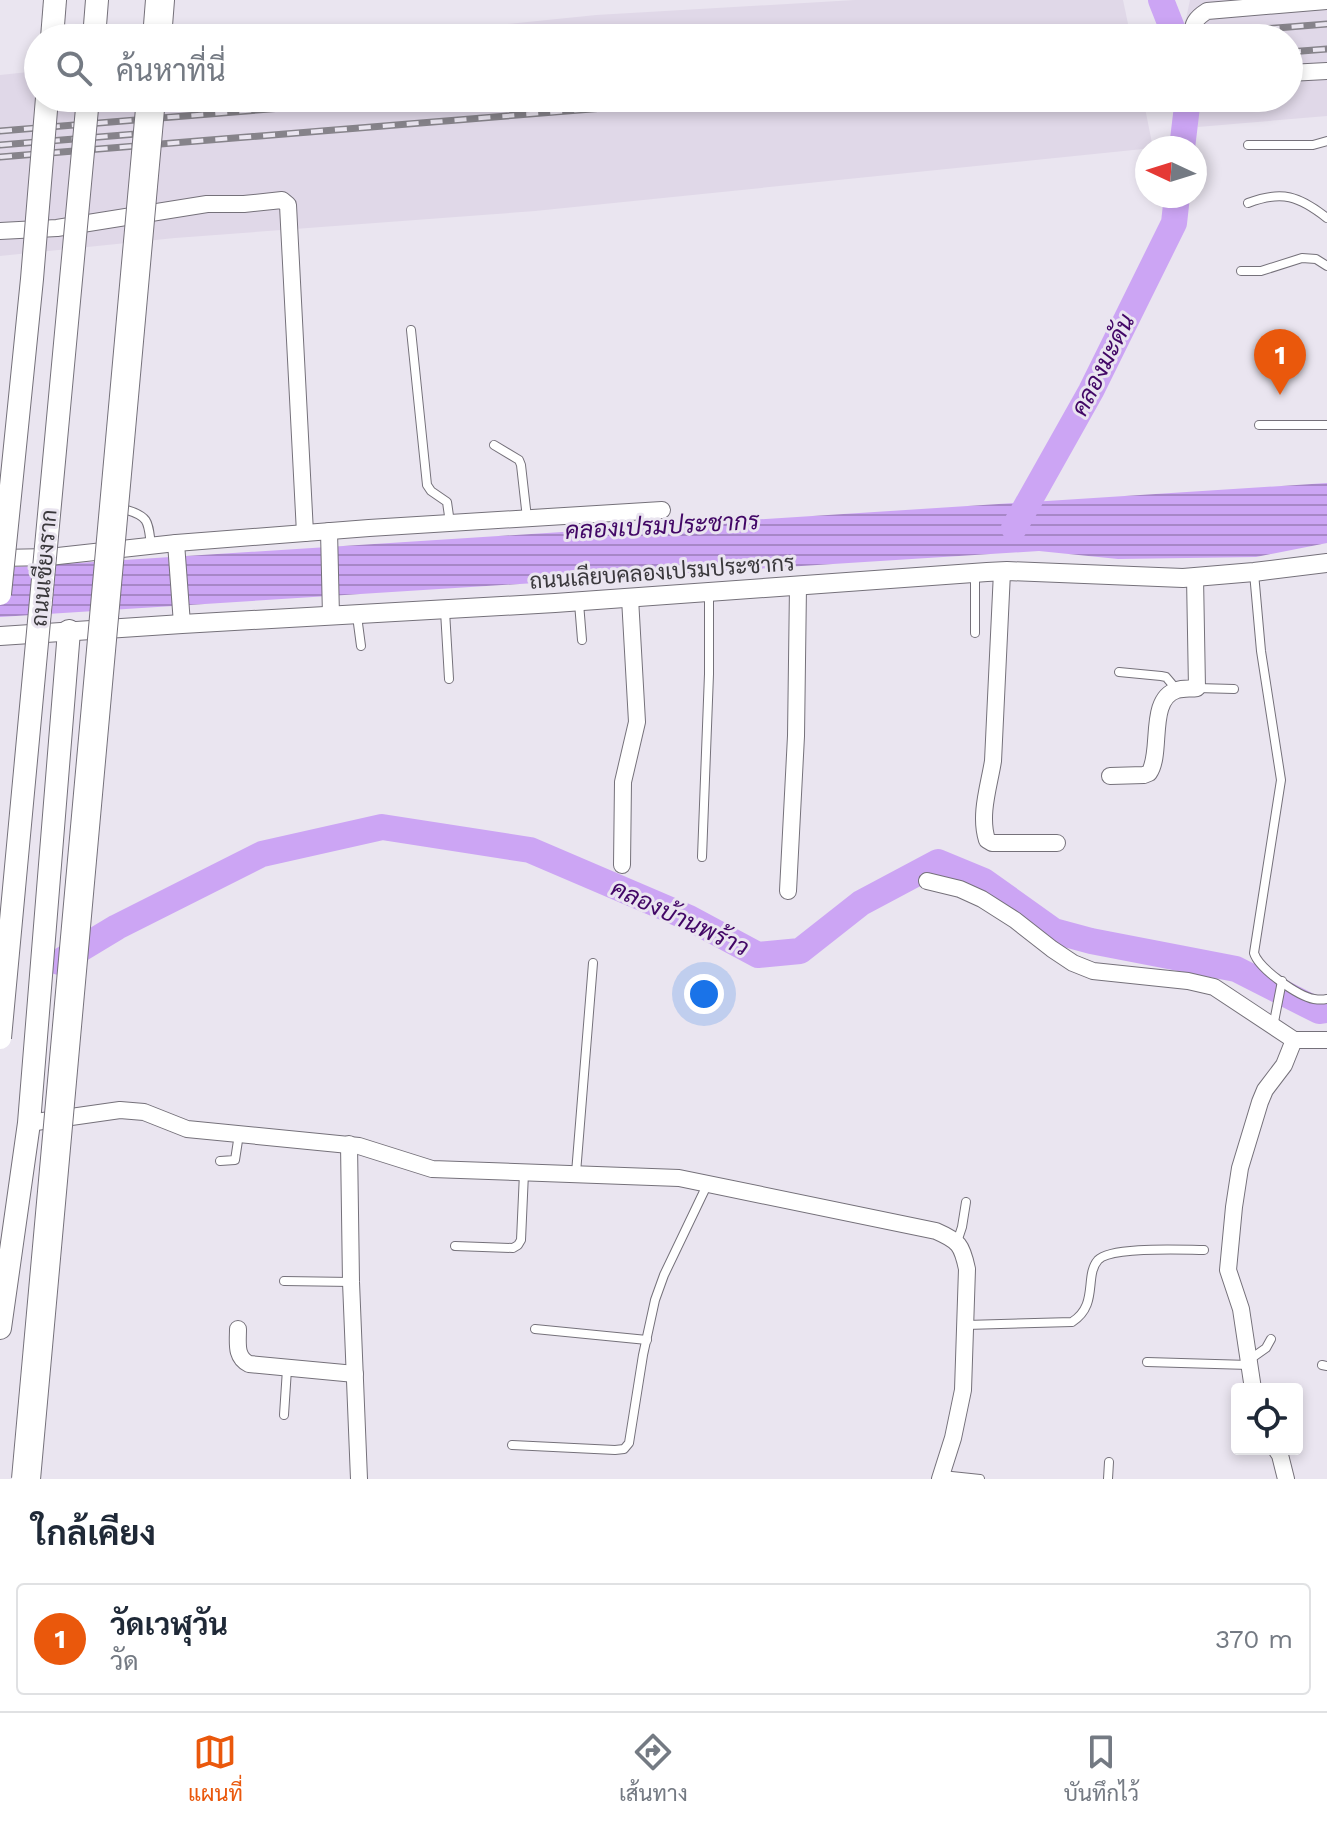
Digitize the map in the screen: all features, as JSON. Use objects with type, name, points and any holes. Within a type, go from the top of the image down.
[{"type":"highway","points":[[158,24],[160,0]]},
{"type":"highway","points":[[26,1479],[150,112]]},
{"type":"main road","points":[[53,24],[55,0]]},
{"type":"main road","points":[[95,24],[97,0]]},
{"type":"main road","name":"ถนนเชียงราก","points":[[0,594],[46,112]]},
{"type":"main road","name":"ถนนเชียงราก","points":[[0,1038],[87,112]]},
{"type":"main road","points":[[0,1328],[29,1123],[69,631]]},
{"type":"street","points":[[1194,24],[1197,17],[1207,11],[1327,1]]},
{"type":"street","points":[[1303,72],[1327,71]]},
{"type":"street","points":[[0,231],[57,228],[207,204],[286,202],[305,533]]},
{"type":"street","points":[[0,558],[49,557],[151,546],[177,548],[305,533],[330,536],[450,523],[662,510]]},
{"type":"street","points":[[330,536],[331,609]]},
{"type":"street","points":[[177,548],[182,616]]},
{"type":"street","name":"ถนนเลียบคลองเปรมประชากร","points":[[0,636],[69,631],[182,616],[331,609],[356,615],[975,573],[1195,577],[1327,563]]},
{"type":"street","points":[[1002,572],[993,761],[987,789],[984,832],[992,843],[1057,843]]},
{"type":"street","points":[[1110,776],[1144,775],[1152,770],[1164,700],[1177,690],[1197,688],[1195,577]]},
{"type":"street","points":[[788,891],[796,736],[798,586]]},
{"type":"street","points":[[622,865],[623,782],[636,733],[638,711],[630,598]]},
{"type":"street","points":[[927,881],[960,889],[982,899],[1073,963],[1093,971],[1188,981],[1214,987],[1294,1040],[1327,1040]]},
{"type":"street","points":[[1253,1383],[1241,1309],[1228,1270],[1238,1180],[1260,1102],[1284,1065],[1294,1040]]},
{"type":"street","points":[[29,1123],[134,1110],[187,1129],[349,1144],[432,1169],[679,1178],[936,1231],[957,1242],[963,1250],[967,1269],[962,1396],[941,1477]]},
{"type":"street","points":[[349,1144],[359,1479]]},
{"type":"street","points":[[238,1329],[238,1353],[249,1364],[355,1374]]},
{"type":"street","points":[[1280,1455],[1286,1479]]},
{"type":"lane","points":[[1248,145],[1313,145],[1327,141]]},
{"type":"lane","points":[[1248,203],[1263,197],[1285,195],[1297,198],[1327,218]]},
{"type":"lane","points":[[1241,271],[1254,272],[1302,258],[1316,259],[1327,266]]},
{"type":"lane","points":[[411,330],[427,485],[447,502],[450,523]]},
{"type":"lane","points":[[1259,425],[1327,425]]},
{"type":"lane","points":[[494,445],[519,460],[527,518]]},
{"type":"lane","points":[[127,510],[145,518],[151,546]]},
{"type":"lane","points":[[1254,572],[1261,651],[1281,780],[1254,953],[1256,960],[1281,982],[1312,999],[1327,999]]},
{"type":"lane","points":[[975,573],[975,633]]},
{"type":"lane","points":[[702,857],[709,592]]},
{"type":"lane","points":[[579,602],[582,640]]},
{"type":"lane","points":[[445,610],[449,679]]},
{"type":"lane","points":[[356,615],[361,646]]},
{"type":"lane","points":[[1119,672],[1166,677],[1177,690]]},
{"type":"lane","points":[[1197,688],[1234,689]]},
{"type":"lane","points":[[576,1173],[593,963]]},
{"type":"lane","points":[[1274,1025],[1281,982]]},
{"type":"lane","points":[[220,1161],[235,1160],[239,1134]]},
{"type":"lane","points":[[455,1246],[513,1248],[518,1245],[521,1240],[524,1172]]},
{"type":"lane","points":[[512,1445],[615,1450],[624,1449],[629,1443],[655,1300],[708,1183]]},
{"type":"lane","points":[[957,1242],[966,1202]]},
{"type":"lane","points":[[966,1325],[1072,1322],[1087,1304],[1095,1264],[1107,1254],[1139,1250],[1204,1250]]},
{"type":"lane","points":[[284,1281],[351,1282]]},
{"type":"lane","points":[[535,1329],[647,1340]]},
{"type":"lane","points":[[1147,1362],[1251,1361],[1271,1339]]},
{"type":"lane","points":[[284,1415],[287,1369]]},
{"type":"lane","points":[[1108,1479],[1109,1462]]},
{"type":"lane","points":[[941,1477],[980,1479]]},
{"type":"shaded area","points":[[855,0],[1123,0],[1128,24],[507,24],[596,15]]},
{"type":"shaded area","points":[[1190,0],[1327,0],[1327,116],[1198,127],[1196,112],[1303,112],[1303,24],[1185,24]]},
{"type":"shaded area","points":[[24,72],[24,112],[1146,112],[1151,136],[1135,136],[1135,150],[535,211],[175,238],[0,256],[0,75]]},
{"type":"water","name":"คลองเปรมประชากร","points":[[1327,483],[1327,543],[1256,557],[1118,559],[1039,551],[0,617],[0,568]]},
{"type":"waterway","name":"คลองมะดัน","points":[[1161,0],[1170,24]]},
{"type":"waterway","name":"คลองมะดัน","points":[[1183,136],[1186,112]]},
{"type":"waterway","name":"คลองมะดัน","points":[[1014,528],[1091,391],[1174,223],[1176,208]]},
{"type":"waterway","name":"คลองบ้านพร้าว","points":[[59,962],[117,927],[262,854],[382,827],[530,850],[689,918],[758,955],[800,951],[861,903],[938,862],[984,881],[1054,931],[1236,969],[1319,1011],[1327,1010]]},
{"type":"railway","points":[[1303,26],[1327,24]]},
{"type":"railway","points":[[1303,51],[1327,49]]},
{"type":"railway","points":[[0,131],[233,112]]},
{"type":"railway","points":[[0,157],[555,112]]},
{"type":"railway","points":[[0,145],[136,134]]},
{"type":"place","name":"วัดเวฬุวัน","points":[[1280,395]]}]
